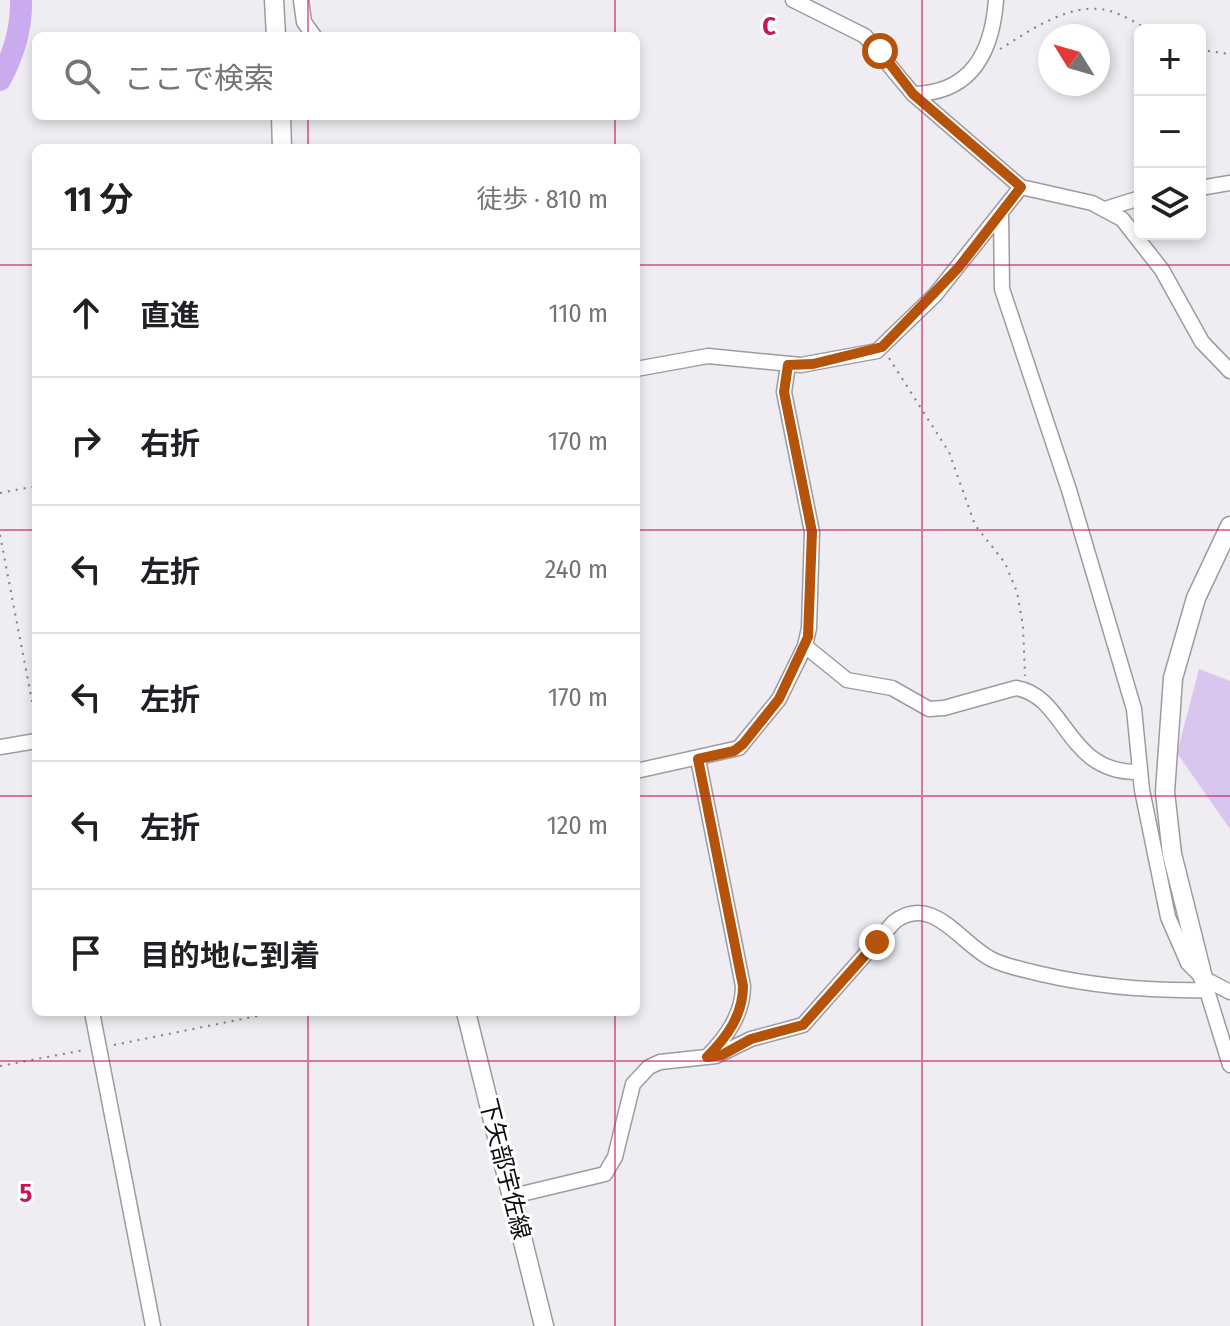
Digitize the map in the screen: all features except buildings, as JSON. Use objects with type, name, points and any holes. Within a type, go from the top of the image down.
[{"type":"street","points":[[274,0],[276,32]]},
{"type":"street","points":[[301,0],[304,22],[311,32]]},
{"type":"street","points":[[793,0],[865,36],[913,94],[1021,187],[1105,209],[1122,219],[1173,288],[1202,342],[1230,371]]},
{"type":"street","points":[[913,94],[955,86],[974,70],[996,0]]},
{"type":"street","points":[[281,120],[282,144]]},
{"type":"street","points":[[1206,187],[1230,183]]},
{"type":"street","points":[[640,368],[708,356],[788,365],[827,361],[882,347],[935,295],[1021,187]]},
{"type":"street","points":[[1105,209],[1134,200]]},
{"type":"street","points":[[1001,213],[1002,289],[1069,490],[1134,709],[1140,772],[1168,917],[1188,963],[1205,984]]},
{"type":"street","points":[[640,770],[734,751],[779,699],[805,646],[809,628],[812,532],[784,392],[788,365]]},
{"type":"street","points":[[1230,526],[1196,598],[1173,678],[1165,792],[1172,854],[1205,984],[1230,1065]]},
{"type":"street","points":[[805,646],[847,680],[892,688],[929,709],[944,708],[1016,688],[1025,689],[1052,714],[1075,744],[1105,768],[1119,773],[1140,772]]},
{"type":"street","points":[[0,747],[32,742]]},
{"type":"street","points":[[698,759],[743,986],[738,1014],[724,1040],[707,1057]]},
{"type":"street","points":[[513,1196],[605,1174],[615,1157],[636,1079],[660,1062],[722,1055],[751,1039],[803,1025],[894,922],[911,913],[936,916],[987,957],[1005,965],[1105,988],[1205,984],[1230,992]]},
{"type":"street","points":[[93,1016],[153,1326]]},
{"type":"street","name":"下矢部宇佐線","points":[[467,1016],[544,1326]]},
{"type":"path","points":[[978,61],[1071,12],[1110,10],[1138,24]]},
{"type":"path","points":[[1206,51],[1230,54]]},
{"type":"path","points":[[882,347],[944,442],[975,525],[1005,563],[1017,592],[1023,626],[1025,689]]},
{"type":"path","points":[[0,493],[32,487]]},
{"type":"path","points":[[0,535],[32,701]]},
{"type":"path","points":[[0,1066],[257,1016]]},
{"type":"shaded area","points":[[1199,669],[1230,681],[1230,829],[1177,753]]},
{"type":"waterway","points":[[0,80],[16,41],[21,0]]},
{"type":"route","points":[[877,942],[803,1025],[751,1039],[722,1055],[707,1057],[724,1040],[738,1014],[743,1000],[743,986],[698,759],[734,751],[743,744],[754,726],[779,699],[808,637],[812,532],[784,392],[788,365],[813,364],[869,353],[889,342],[959,267],[1021,187],[913,94],[880,51]]}]
